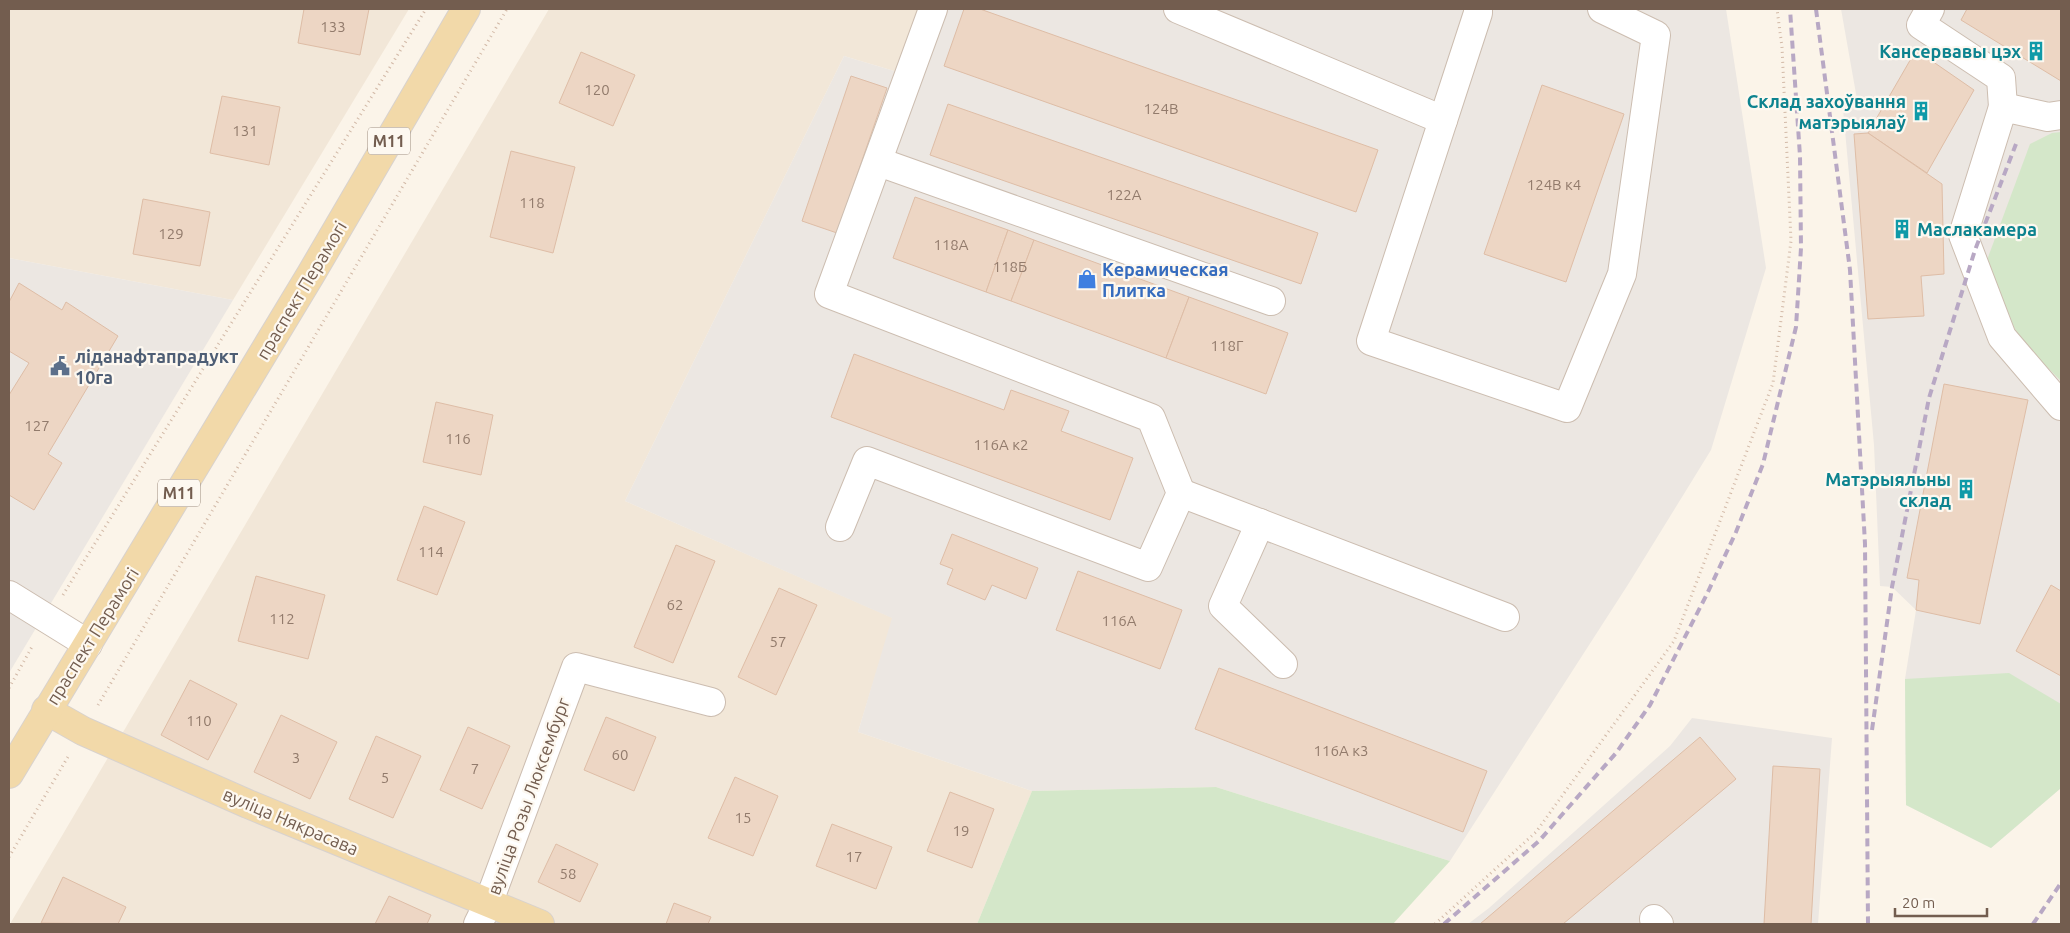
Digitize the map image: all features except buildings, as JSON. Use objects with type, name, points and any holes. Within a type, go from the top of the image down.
[{"type":"main road","name":"праспект Перамогі","points":[[9,774],[311,274],[466,9]]},
{"type":"main road","name":"вуліца Някрасава","points":[[46,710],[83,731],[248,804],[483,914],[540,924]]},
{"type":"street","points":[[840,527],[867,461],[1148,567],[1180,493],[1151,418],[829,294],[879,162],[933,9]]},
{"type":"street","points":[[1178,9],[1444,120]]},
{"type":"street","points":[[1478,9],[1444,120],[1371,341],[1567,408],[1622,274],[1656,35],[1602,9]]},
{"type":"street","points":[[1930,9],[1921,25],[2001,78],[2003,107],[1963,235],[2002,337],[2061,406]]},
{"type":"street","points":[[2003,107],[2048,117],[2061,115]]},
{"type":"street","points":[[879,162],[1271,301]]},
{"type":"street","points":[[1180,493],[1505,617]]},
{"type":"street","points":[[1260,523],[1223,606],[1283,664]]},
{"type":"street","points":[[9,595],[88,644]]},
{"type":"street","name":"вуліца Розы Люксембург","points":[[483,914],[576,667],[711,702]]},
{"type":"path","points":[[9,688],[48,620],[426,9]]},
{"type":"path","points":[[9,857],[507,9]]},
{"type":"path","points":[[1435,924],[1536,832],[1674,641],[1773,383],[1791,241],[1782,47],[1777,9]]},
{"type":"shaded area","points":[[9,9],[409,9],[233,300],[9,258]]},
{"type":"shaded area","points":[[549,9],[948,9],[921,79],[844,56],[625,501],[893,618],[858,732],[1032,791],[977,924],[10,924]]},
{"type":"shaded area","points":[[948,9],[1726,9],[1766,268],[1711,450],[1629,583],[1450,861],[1216,787],[1032,791],[858,732],[892,618],[625,501],[844,56],[921,79]]},
{"type":"shaded area","points":[[1841,9],[2061,9],[2061,788],[1991,848],[1906,805],[1905,679],[1916,610],[1892,587],[1880,586],[1874,445],[1843,109],[1858,105]]},
{"type":"shaded area","points":[[9,258],[233,300],[9,673]]},
{"type":"shaded area","points":[[1692,718],[1832,738],[1818,924],[1468,924],[1489,908],[1670,746]]},
{"type":"green space","points":[[2061,132],[2061,381],[2019,336],[1997,298],[1987,260],[2030,144],[2052,133]]},
{"type":"green space","points":[[2009,673],[2061,704],[2061,788],[1991,848],[1906,805],[1905,679]]},
{"type":"green space","points":[[1216,787],[1450,861],[1393,924],[977,924],[1032,791]]},
{"type":"railway","points":[[1444,924],[1539,841],[1616,753],[1650,705],[1707,594],[1736,532],[1763,464],[1796,327],[1801,248],[1800,156],[1790,9]]},
{"type":"railway","points":[[1816,9],[1850,270],[1865,544],[1868,924]]},
{"type":"railway","points":[[1872,730],[1892,587],[1929,398],[1975,250],[2016,144]]},
{"type":"railway","points":[[2033,924],[2061,883]]},
{"type":"place","name":"Кансервавы цэх","points":[[2036,51]]},
{"type":"place","name":"Склад захоўвання матэрыялаў","points":[[1921,111]]},
{"type":"place","name":"Маслакамера","points":[[1902,229]]},
{"type":"place","name":"Керамическая Плитка","points":[[1087,279]]},
{"type":"place","name":"ліданафтапрадукт 10га","points":[[60,366]]},
{"type":"place","name":"Матэрыяльны склад","points":[[1966,489]]}]
